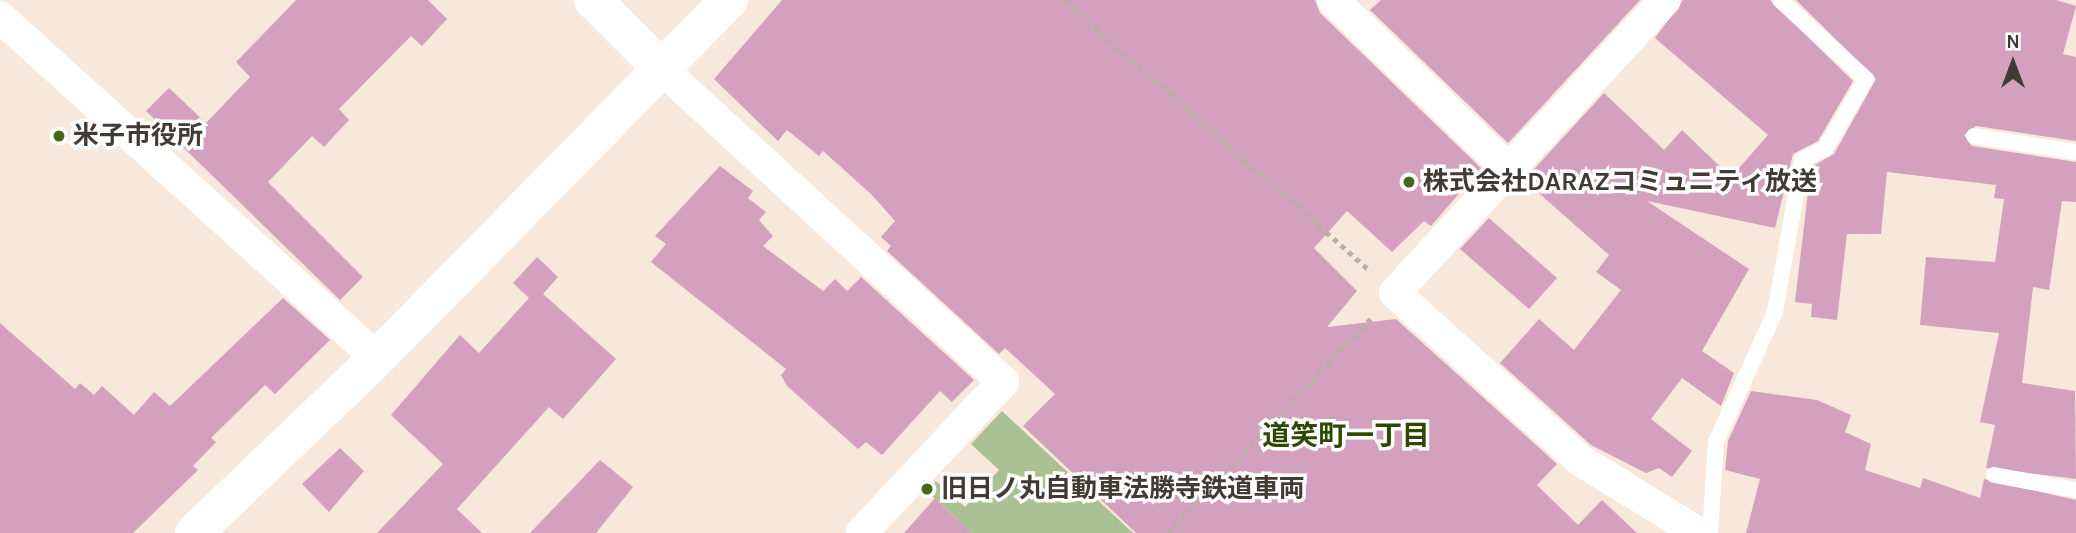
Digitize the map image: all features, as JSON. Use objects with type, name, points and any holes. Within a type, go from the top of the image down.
[{"type":"street","points":[[593,0],[664,71],[1003,382],[861,533]]},
{"type":"street","points":[[194,533],[377,358],[664,71],[729,0]]},
{"type":"street","points":[[1333,0],[1509,170]]},
{"type":"street","points":[[1665,0],[1395,293],[1580,460],[1697,533]]},
{"type":"street","points":[[0,17],[377,358]]},
{"type":"lane","points":[[1710,533],[1716,442],[1775,312],[1802,160],[1825,149],[1866,79],[1780,0]]},
{"type":"lane","points":[[1973,136],[2076,152]]},
{"type":"lane","points":[[1994,475],[2076,490]]},
{"type":"path","points":[[1064,0],[1395,293],[1168,533]]},
{"type":"green space","points":[[1002,411],[1133,533],[972,533],[927,491],[936,481],[965,507],[999,470],[971,444]]},
{"type":"building","points":[[296,0],[428,0],[447,19],[422,46],[411,36],[339,109],[349,120],[324,147],[312,136],[268,182],[363,277],[340,300],[146,111],[169,88],[206,123],[250,77],[236,62]]},
{"type":"building","points":[[782,0],[1315,0],[1320,13],[1481,168],[1431,226],[1424,221],[1392,252],[1347,211],[1314,248],[1357,291],[1327,327],[1396,319],[1557,464],[1537,485],[1578,525],[1602,500],[1637,533],[1136,533],[1023,426],[1055,394],[1005,348],[999,354],[887,251],[891,246],[881,237],[895,221],[872,195],[823,151],[819,156],[787,130],[778,141],[714,79]]},
{"type":"building","points":[[1381,0],[1640,0],[1508,143],[1370,10]]},
{"type":"building","points":[[1683,0],[1770,0],[1853,81],[1818,141],[1793,154],[1775,228],[1647,201],[1749,269],[1702,351],[1734,373],[1721,406],[1682,378],[1651,419],[1692,451],[1672,477],[1659,468],[1646,473],[1591,445],[1500,363],[1539,319],[1574,350],[1621,290],[1596,272],[1609,255],[1524,180],[1604,93],[1664,150],[1682,130],[1731,177],[1768,135],[1655,38]]},
{"type":"building","points":[[1796,0],[2056,0],[2076,6],[2063,54],[2076,57],[2076,141],[1976,126],[1964,135],[1972,146],[2076,162],[2076,202],[2062,201],[2049,290],[2033,287],[2022,383],[2075,391],[2076,479],[1986,468],[1995,425],[1980,422],[1999,333],[1920,325],[1926,257],[1995,262],[2004,199],[1994,198],[1996,185],[1887,172],[1881,234],[1847,234],[1837,320],[1811,317],[1812,304],[1795,302],[1811,167],[1834,154],[1876,79]]},
{"type":"building","points":[[720,166],[753,191],[748,198],[766,212],[759,220],[773,236],[763,246],[823,291],[835,279],[847,291],[861,277],[974,380],[952,402],[940,391],[882,455],[866,442],[858,449],[787,386],[781,375],[786,369],[651,262],[666,244],[655,236]]},
{"type":"building","points":[[1489,218],[1557,278],[1529,309],[1460,249]]},
{"type":"building","points":[[537,257],[558,277],[543,294],[616,359],[563,419],[549,407],[457,509],[482,533],[377,533],[443,464],[391,415],[460,335],[479,353],[529,298],[513,283]]},
{"type":"building","points":[[283,298],[330,340],[275,394],[265,385],[211,438],[216,442],[193,466],[198,470],[133,533],[0,533],[0,323],[75,389],[80,383],[94,395],[102,386],[134,415],[154,392],[170,406]]},
{"type":"building","points":[[1751,391],[1817,400],[1851,415],[1845,432],[1871,444],[1865,470],[1920,488],[1923,478],[1980,498],[1984,479],[2076,500],[2076,533],[1746,533],[1760,479],[1725,470],[1728,441]]},
{"type":"building","points":[[340,448],[364,471],[329,512],[302,484]]},
{"type":"building","points":[[600,460],[633,487],[596,533],[530,533]]},
{"type":"building","points":[[935,498],[945,508],[972,533],[904,533]]},
{"type":"place","name":"米子市役所","points":[[59,136]]},
{"type":"place","name":"株式会社DARAZコミュニティ放送","points":[[1409,182]]},
{"type":"place","name":"旧日ノ丸自動車法勝寺鉄道車両","points":[[927,489]]},
{"type":"district","name":"道笑町一丁目","points":[[1346,436]]}]
